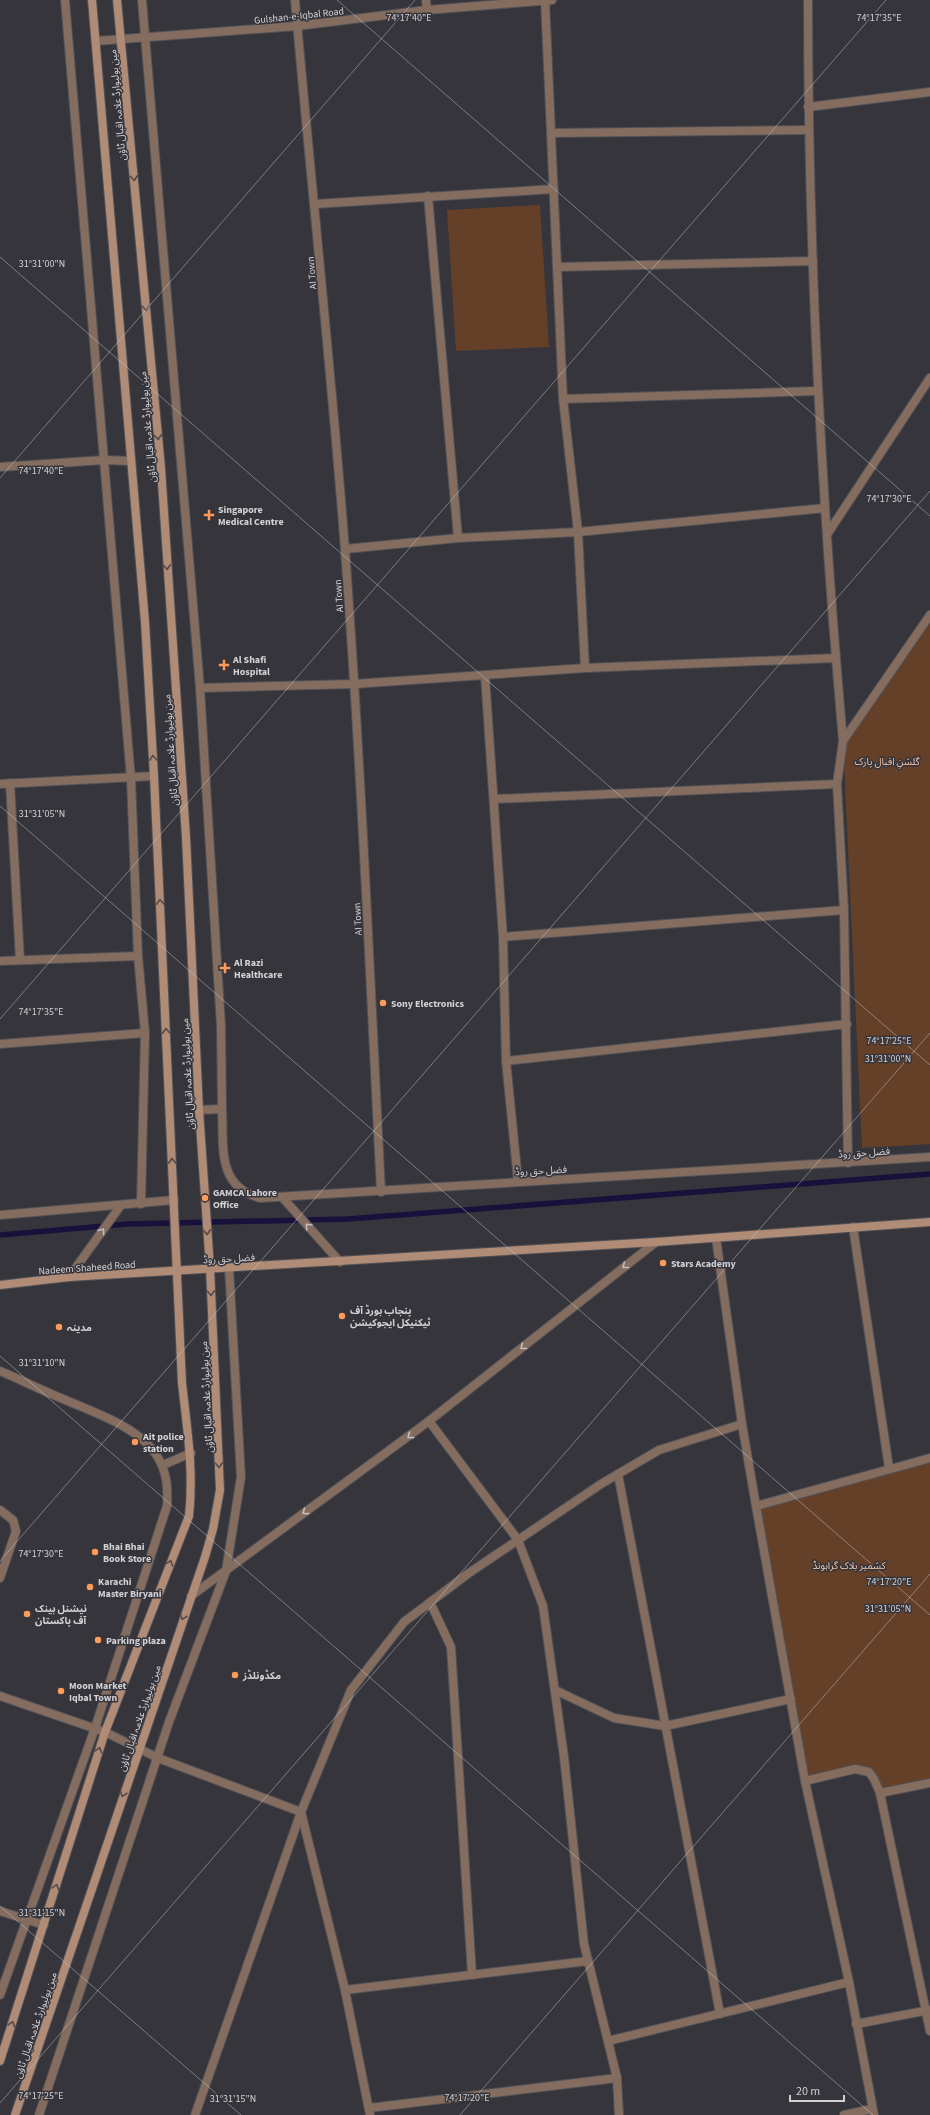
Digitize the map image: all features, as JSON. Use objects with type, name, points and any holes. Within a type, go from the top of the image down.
[{"type":"main road","name":"مین بولیوارڈ علامہ اقبال ٹاؤن","points":[[0,2061],[105,1732],[188,1516],[192,1491],[190,1453],[182,1383],[154,776],[145,622],[92,0]]},
{"type":"main road","name":"مین بولیوارڈ علامہ اقبال ٹاؤن","points":[[14,2115],[209,1543],[220,1490],[210,1268],[199,1110],[186,837],[161,476],[118,0]]},
{"type":"main road","name":"فضل حق روڈ","points":[[176,1271],[656,1242],[930,1222]]},
{"type":"main road","name":"Nadeem Shaheed Road","points":[[0,1285],[69,1277],[176,1271]]},
{"type":"street","points":[[65,0],[130,779],[138,956],[145,1033],[141,1204]]},
{"type":"street","name":"فضل حق روڈ","points":[[142,0],[200,688],[221,1026],[222,1109],[225,1162],[227,1171],[232,1181],[239,1189],[260,1198],[381,1192],[518,1181],[848,1163],[930,1157]]},
{"type":"street","name":"AI Town","points":[[295,0],[315,204],[345,549],[354,684],[381,1192]]},
{"type":"street","points":[[426,0],[427,10]]},
{"type":"street","points":[[547,0],[551,133],[564,399],[578,532],[585,668]]},
{"type":"street","name":"Gulshan-e-Iqbal Road","points":[[96,41],[297,26],[427,10],[547,0]]},
{"type":"street","points":[[808,0],[808,130],[817,391],[843,741],[837,784],[844,910],[848,1163]]},
{"type":"street","points":[[808,107],[930,92]]},
{"type":"street","points":[[551,133],[808,130]]},
{"type":"street","points":[[315,204],[554,189]]},
{"type":"street","points":[[428,196],[458,538]]},
{"type":"street","points":[[557,267],[813,261]]},
{"type":"street","points":[[828,533],[930,378]]},
{"type":"street","points":[[564,399],[817,391]]},
{"type":"street","points":[[0,467],[104,460],[131,461]]},
{"type":"street","points":[[345,549],[458,538],[578,532],[825,508]]},
{"type":"street","points":[[843,741],[930,615]]},
{"type":"street","points":[[200,688],[354,684],[585,668],[836,658]]},
{"type":"street","points":[[485,676],[503,937],[506,1061],[518,1181]]},
{"type":"street","points":[[0,784],[130,779],[154,776]]},
{"type":"street","points":[[10,783],[20,960]]},
{"type":"street","points":[[494,800],[837,784]]},
{"type":"street","points":[[503,937],[844,910]]},
{"type":"street","points":[[0,961],[138,956]]},
{"type":"street","points":[[506,1061],[847,1024]]},
{"type":"street","points":[[0,1044],[145,1033]]},
{"type":"street","points":[[199,1110],[222,1109]]},
{"type":"street","points":[[282,1197],[340,1262]]},
{"type":"street","points":[[0,1215],[174,1200]]},
{"type":"street","points":[[69,1277],[121,1205]]},
{"type":"street","points":[[853,1227],[889,1468]]},
{"type":"street","points":[[716,1238],[742,1424],[756,1506],[806,1781],[848,1982],[873,2112],[844,2115]]},
{"type":"street","points":[[191,1596],[429,1421],[656,1242]]},
{"type":"street","points":[[39,2115],[158,1758],[226,1571],[241,1477],[229,1268]]},
{"type":"street","points":[[0,1371],[128,1429],[148,1445],[163,1465],[167,1479],[167,1506],[95,1728],[0,1995]]},
{"type":"street","points":[[429,1421],[518,1540],[544,1606],[565,1764],[584,1944],[617,2078],[619,2115]]},
{"type":"street","points":[[196,2115],[301,1812],[351,1690],[404,1622],[518,1540],[618,1474],[659,1450],[742,1424]]},
{"type":"street","points":[[163,1465],[190,1453]]},
{"type":"street","points":[[756,1506],[889,1468],[930,1458]]},
{"type":"street","points":[[618,1474],[720,2014]]},
{"type":"street","points":[[0,1510],[13,1520],[16,1531],[0,1578]]},
{"type":"street","points":[[430,1602],[451,1647],[472,1975]]},
{"type":"street","points":[[555,1690],[614,1718],[665,1726],[791,1699]]},
{"type":"street","points":[[0,1696],[95,1728],[138,1750],[301,1812]]},
{"type":"street","points":[[806,1781],[855,1769],[870,1772],[874,1779],[880,1793],[928,2011],[930,2031]]},
{"type":"street","points":[[880,1793],[930,1782]]},
{"type":"street","points":[[301,1812],[345,1990],[369,2111],[617,2078]]},
{"type":"street","points":[[0,1911],[44,1925]]},
{"type":"street","points":[[345,1990],[588,1961]]},
{"type":"street","points":[[608,2041],[848,1982]]},
{"type":"street","points":[[856,2024],[928,2011]]},
{"type":"green space","points":[[540,205],[549,347],[456,351],[447,210]]},
{"type":"green space","name":"گلشنِ اقبال پارک","points":[[930,615],[930,1144],[862,1148],[843,741]]},
{"type":"green space","name":"کشمیر بلاک ﮔﺮﺍﮨﻮﻧﮉ","points":[[930,1458],[930,1783],[880,1793],[874,1779],[855,1769],[805,1781],[756,1506]]},
{"type":"waterway","points":[[0,1235],[128,1224],[348,1219],[930,1174]]},
{"type":"place","name":"Singapore Medical Centre","points":[[209,515]]},
{"type":"place","name":"Al Shafi Hospital","points":[[224,665]]},
{"type":"place","name":"Al Razi Healthcare","points":[[225,968]]},
{"type":"place","name":"Sony Electronics","points":[[383,1003]]},
{"type":"place","name":"GAMCA Lahore Office","points":[[205,1198]]},
{"type":"place","name":"Stars Academy","points":[[663,1263]]},
{"type":"place","name":"پنجاب بورڈ آف ٹیکنیکل ایجوکیشن","points":[[342,1316]]},
{"type":"place","name":"مدینہ","points":[[59,1327]]},
{"type":"place","name":"Ait police station","points":[[135,1442]]},
{"type":"place","name":"Bhai Bhai Book Store","points":[[95,1552]]},
{"type":"place","name":"Karachi Master Biryani","points":[[90,1587]]},
{"type":"place","name":"نیشنل بینک آف پاکستان","points":[[27,1614]]},
{"type":"place","name":"Parking plaza","points":[[98,1640]]},
{"type":"place","name":"مکڈونلڈز","points":[[235,1675]]},
{"type":"place","name":"Moon Market Iqbal Town","points":[[61,1691]]}]
